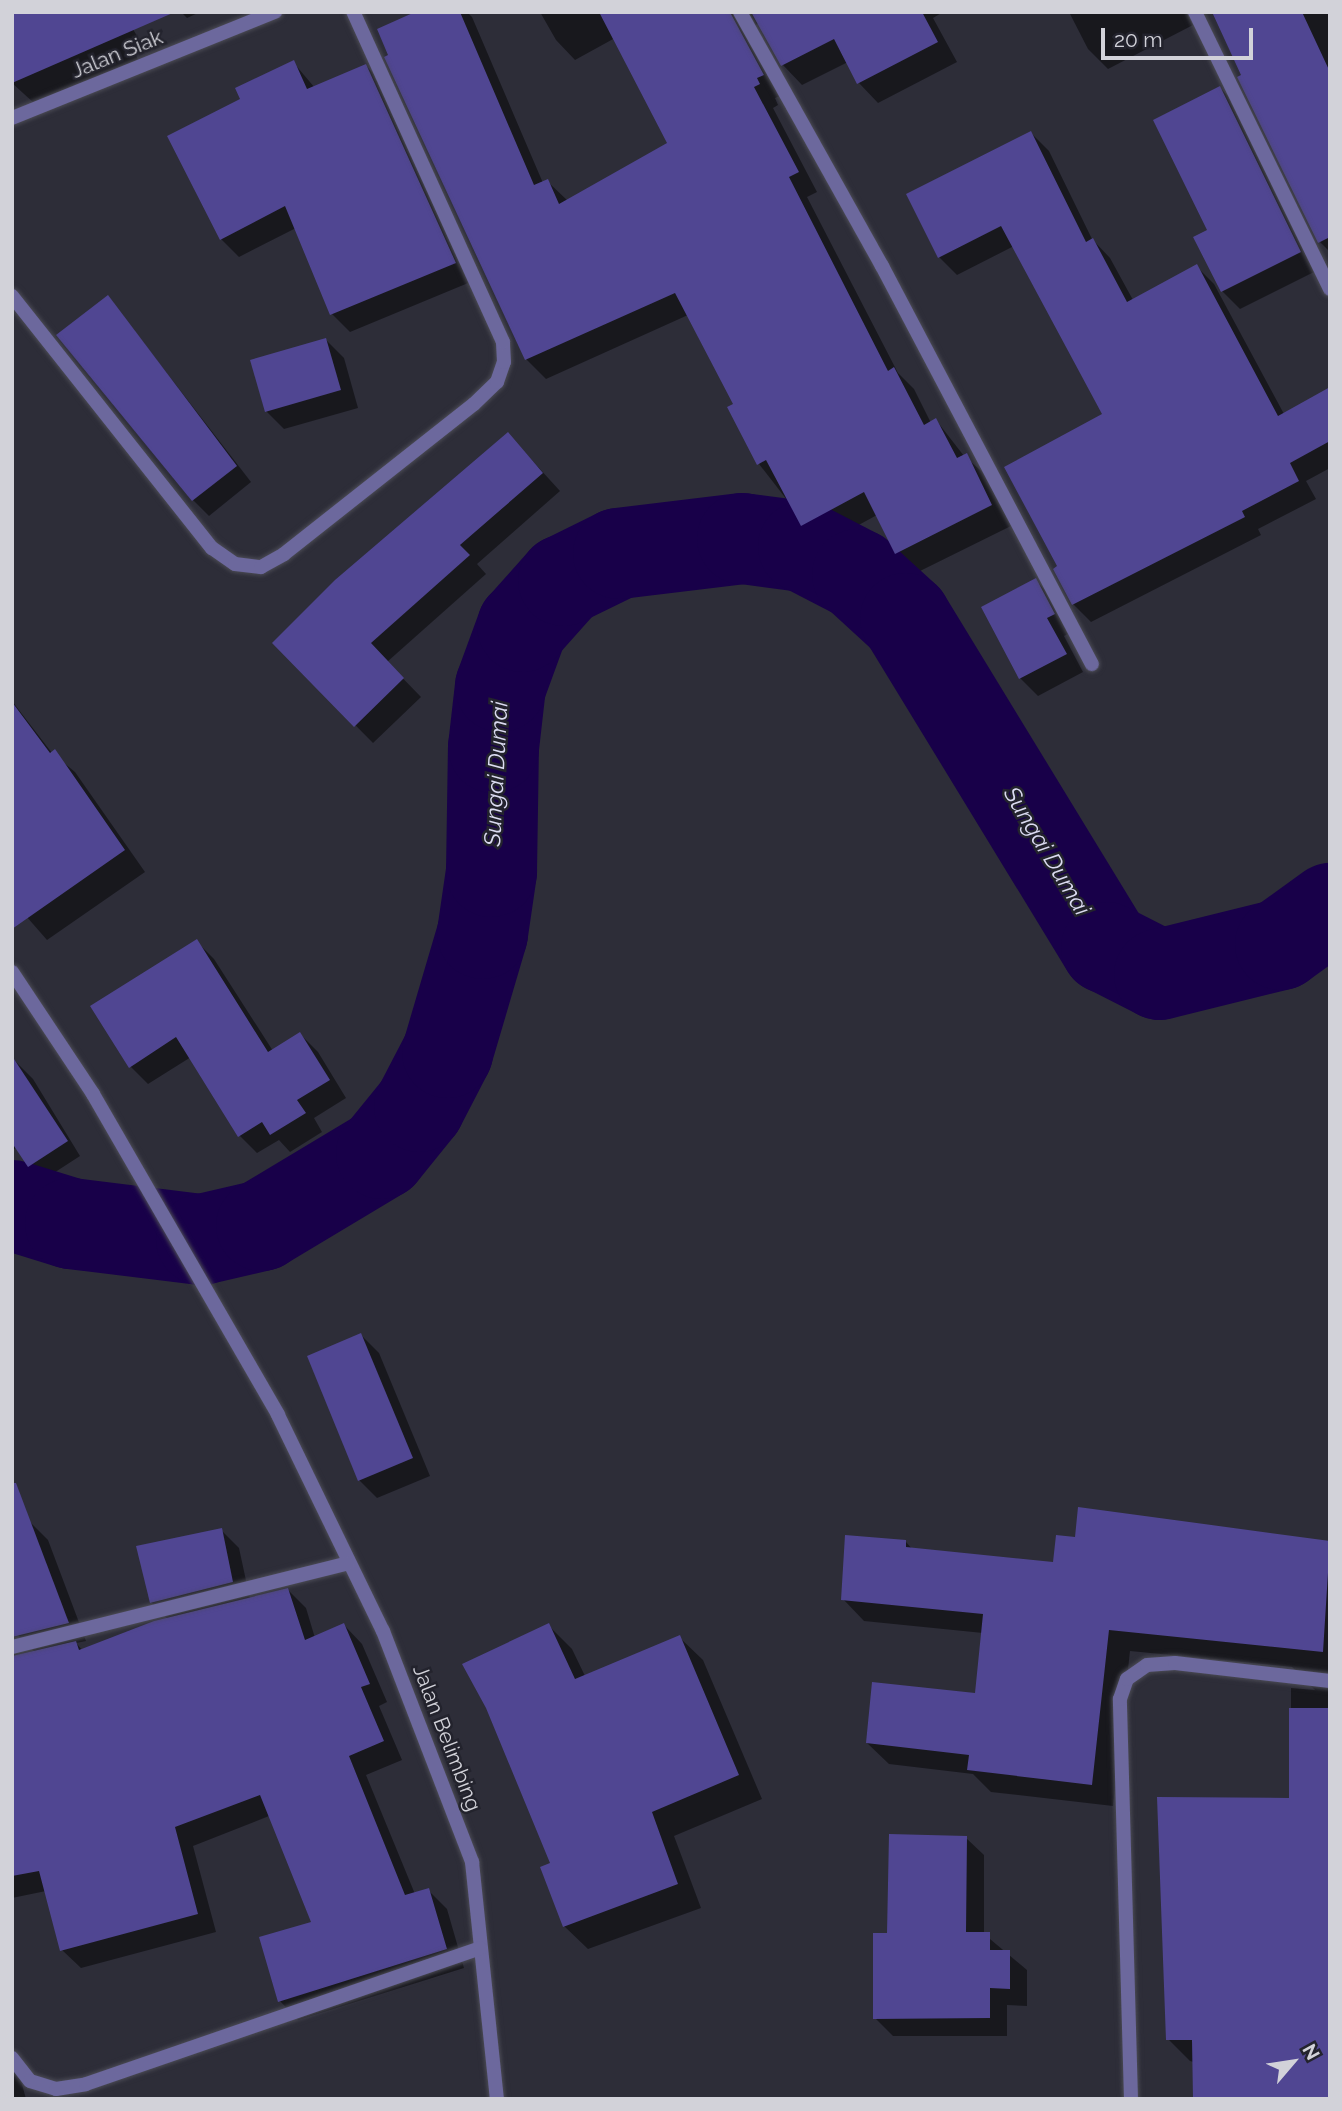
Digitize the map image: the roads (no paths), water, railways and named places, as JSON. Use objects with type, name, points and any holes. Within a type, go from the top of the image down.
[{"type":"street","name":"Jalan Siak","points":[[12,118],[275,12]]},
{"type":"street","points":[[12,296],[212,548],[235,564],[261,567],[284,554],[474,404],[497,382],[504,362],[503,342],[353,12]]},
{"type":"street","points":[[740,12],[881,266],[1092,664]]},
{"type":"street","points":[[1195,12],[1330,289]]},
{"type":"street","name":"Jalan Belimbing","points":[[12,972],[93,1094],[278,1415],[383,1631],[472,1862],[497,2099]]},
{"type":"street","points":[[12,1647],[348,1563]]},
{"type":"street","points":[[1131,2099],[1120,1699],[1127,1679],[1147,1665],[1175,1663],[1330,1681]]},
{"type":"street","points":[[12,2058],[30,2081],[56,2089],[86,2084],[480,1948]]},
{"type":"waterway","name":"Sungai Dumai","points":[[12,1205],[70,1223],[201,1239],[261,1225],[381,1153],[419,1106],[447,1052],[482,933],[491,871],[493,747],[500,686],[522,626],[563,580],[618,553],[742,538],[803,546],[857,574],[905,618],[1106,947],[1159,974],[1280,944],[1330,908]]}]
